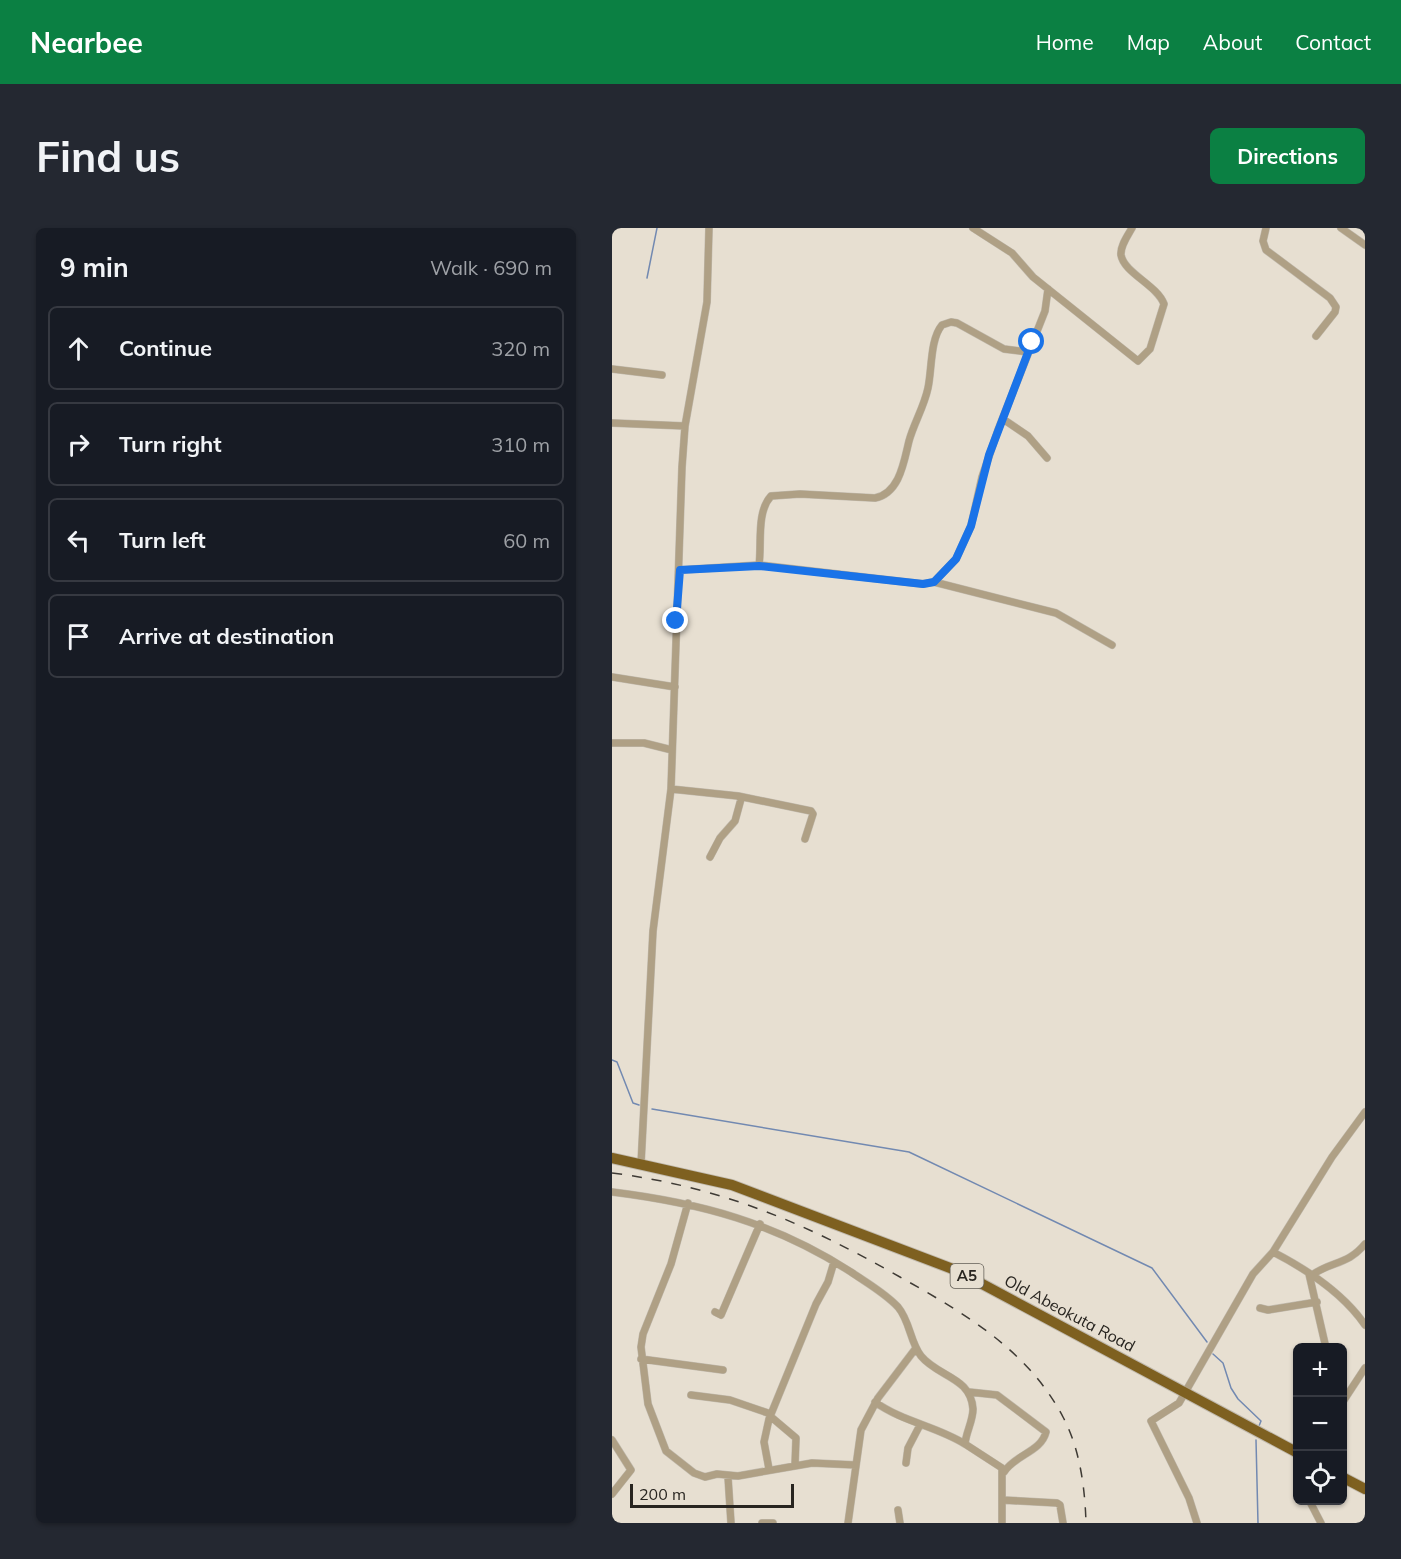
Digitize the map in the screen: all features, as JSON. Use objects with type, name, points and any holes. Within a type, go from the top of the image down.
[{"type":"highway","name":"Old Abeokuta Road","points":[[612,1158],[732,1185],[958,1271],[1294,1451]]},
{"type":"highway","points":[[1347,1480],[1365,1489]]},
{"type":"street","points":[[641,1164],[653,931],[671,789],[680,570],[680,504],[685,426],[705,326],[709,228]]},
{"type":"street","points":[[973,228],[1011,254],[1048,289],[1134,359],[1141,361],[1150,349],[1164,304],[1158,293],[1124,260],[1122,249],[1132,228]]},
{"type":"street","points":[[1266,228],[1263,241],[1266,250],[1330,298],[1336,307],[1335,312],[1316,336]]},
{"type":"street","points":[[1341,228],[1365,245]]},
{"type":"street","points":[[934,582],[956,559],[971,526],[982,477],[1045,311],[1048,289]]},
{"type":"street","points":[[759,566],[764,506],[771,496],[800,494],[875,498],[892,488],[906,458],[909,442],[928,390],[938,333],[942,325],[957,323],[1004,349],[1028,352]]},
{"type":"street","points":[[612,369],[662,375]]},
{"type":"street","points":[[1003,418],[1028,436],[1047,458]]},
{"type":"street","points":[[612,423],[685,426]]},
{"type":"street","points":[[680,570],[759,566],[923,584],[934,582],[1056,613],[1112,645]]},
{"type":"street","points":[[612,677],[675,687]]},
{"type":"street","points":[[612,743],[644,743],[672,750]]},
{"type":"street","points":[[671,789],[738,796],[811,811],[813,814],[805,839]]},
{"type":"street","points":[[710,857],[720,838],[731,828],[740,812],[741,799],[738,796]]},
{"type":"street","points":[[1197,1523],[1189,1498],[1151,1424],[1153,1419],[1176,1407],[1253,1274],[1273,1252],[1332,1157],[1365,1112]]},
{"type":"street","points":[[612,1192],[688,1203],[760,1224],[834,1262],[877,1289],[899,1308],[916,1348],[924,1360],[960,1382],[969,1392],[972,1418],[965,1444]]},
{"type":"street","points":[[688,1203],[671,1264],[643,1334],[641,1359],[648,1404],[666,1451],[694,1473],[705,1477],[717,1474],[728,1477],[769,1468],[828,1462],[856,1465]]},
{"type":"street","points":[[715,1312],[721,1315],[760,1224]]},
{"type":"street","points":[[1310,1275],[1323,1266],[1353,1257],[1365,1244]]},
{"type":"street","points":[[1273,1252],[1310,1275],[1355,1311],[1365,1325]]},
{"type":"street","points":[[769,1468],[764,1442],[771,1415],[812,1313],[828,1282],[834,1262]]},
{"type":"street","points":[[1310,1275],[1325,1343]]},
{"type":"street","points":[[1260,1308],[1268,1310],[1317,1302]]},
{"type":"street","points":[[848,1523],[861,1430],[875,1402],[916,1348]]},
{"type":"street","points":[[641,1359],[723,1370]]},
{"type":"street","points":[[1346,1397],[1365,1368]]},
{"type":"street","points":[[969,1392],[998,1395],[1046,1432],[1038,1446],[1014,1459],[1004,1472],[1002,1523]]},
{"type":"street","points":[[691,1395],[730,1400],[771,1415],[796,1438],[795,1465]]},
{"type":"street","points":[[875,1402],[891,1413],[947,1433],[998,1463],[1004,1472]]},
{"type":"street","points":[[906,1463],[908,1448],[920,1425]]},
{"type":"street","points":[[612,1440],[631,1470],[612,1494]]},
{"type":"street","points":[[728,1477],[731,1523]]},
{"type":"street","points":[[1002,1500],[1057,1503],[1060,1505],[1063,1523]]},
{"type":"street","points":[[1311,1505],[1320,1523]]},
{"type":"street","points":[[898,1510],[900,1523]]},
{"type":"street","points":[[762,1523],[773,1523]]},
{"type":"waterway","points":[[647,278],[657,228]]},
{"type":"waterway","points":[[612,1060],[617,1062],[633,1103],[639,1105]]},
{"type":"waterway","points":[[652,1109],[909,1152],[1152,1268],[1207,1342]]},
{"type":"waterway","points":[[1213,1354],[1223,1363],[1231,1388],[1238,1399],[1261,1421],[1259,1426]]},
{"type":"waterway","points":[[1256,1440],[1258,1523]]},
{"type":"railway","points":[[612,1173],[690,1188],[762,1210],[796,1224],[900,1277],[948,1305],[992,1335],[1032,1372],[1049,1393],[1063,1417],[1074,1442],[1081,1469],[1086,1523]]},
{"type":"route","points":[[676,621],[680,570],[759,566],[923,584],[934,582],[956,559],[971,526],[989,455],[1032,342]]}]
